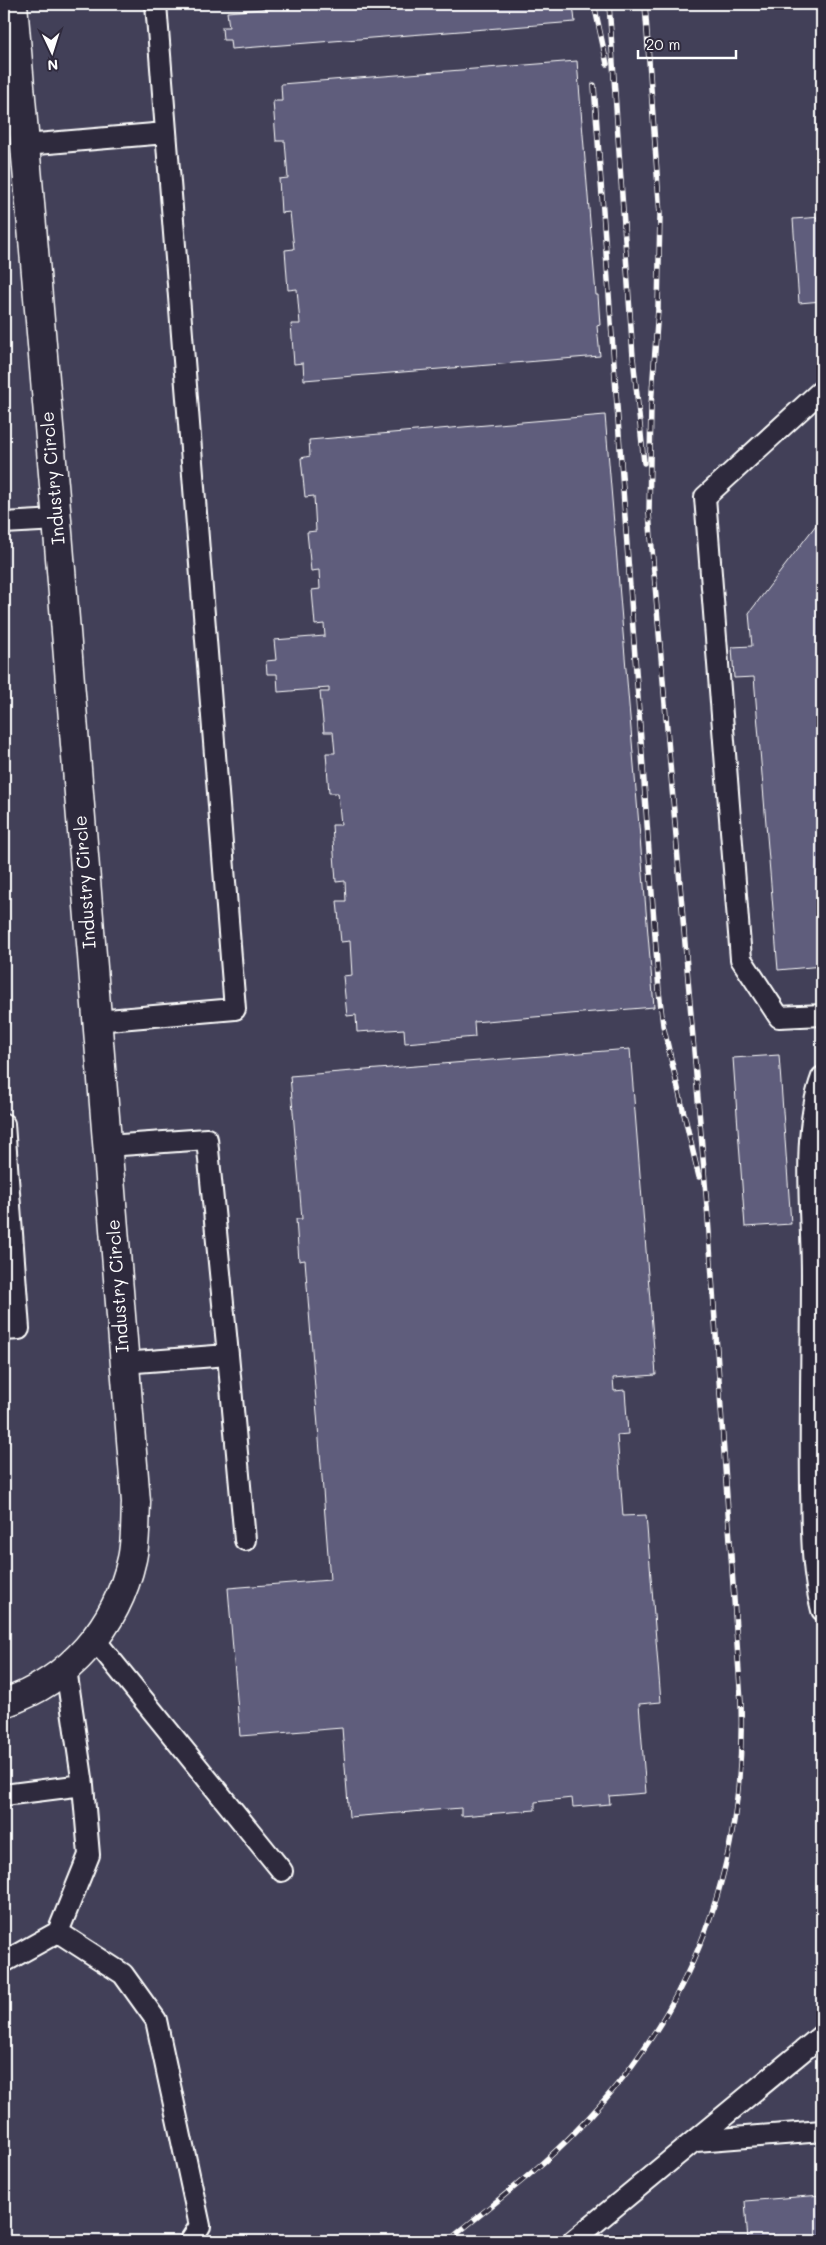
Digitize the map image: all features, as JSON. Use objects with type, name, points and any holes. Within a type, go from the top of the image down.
[{"type":"street","name":"Industry Circle","points":[[4,1703],[37,1688],[66,1669],[95,1640],[111,1616],[124,1588],[132,1558],[136,1502],[123,1362],[57,520],[25,145],[11,79],[13,4]]},
{"type":"lane","points":[[96,1021],[235,1010],[156,4]]},
{"type":"lane","points":[[25,145],[166,133]]},
{"type":"lane","points":[[822,390],[705,497],[741,959],[779,1017],[822,1015]]},
{"type":"lane","points":[[4,523],[57,520]]},
{"type":"lane","points":[[822,1077],[817,1090],[810,1166],[812,1273],[810,1385],[812,1546],[822,1610]]},
{"type":"lane","points":[[4,1124],[20,1328],[4,1330]]},
{"type":"lane","points":[[107,1146],[207,1140],[245,1540]]},
{"type":"lane","points":[[123,1362],[228,1355]]},
{"type":"lane","points":[[95,1640],[282,1871]]},
{"type":"lane","points":[[4,1962],[58,1932],[89,1855],[83,1785],[66,1669]]},
{"type":"lane","points":[[4,1795],[83,1785]]},
{"type":"lane","points":[[58,1932],[124,1974],[156,2020],[200,2226],[190,2241]]},
{"type":"lane","points":[[573,2241],[822,2034]]},
{"type":"lane","points":[[696,2140],[822,2131]]},
{"type":"shaded area","points":[[4,4],[822,4],[822,2241],[4,2241]]},
{"type":"building","points":[[274,4],[573,4],[575,22],[231,49],[230,40],[223,40],[222,27],[229,27],[227,12],[274,8]]},
{"type":"building","points":[[577,61],[596,295],[598,295],[600,325],[597,326],[600,356],[304,380],[303,363],[294,364],[291,324],[300,324],[297,289],[288,290],[285,250],[294,249],[290,212],[281,213],[279,179],[288,178],[285,141],[276,141],[273,101],[282,101],[281,84]]},
{"type":"building","points":[[822,217],[822,301],[799,303],[793,219]]},
{"type":"building","points":[[605,415],[654,1007],[474,1022],[475,1037],[405,1043],[404,1029],[357,1032],[356,1015],[347,1016],[343,976],[352,975],[350,941],[341,942],[337,901],[346,901],[345,881],[336,882],[332,825],[341,825],[338,793],[329,793],[326,753],[335,753],[333,732],[324,732],[320,692],[329,692],[329,688],[278,692],[277,674],[267,674],[266,661],[276,660],[274,640],[325,636],[324,624],[315,625],[312,590],[320,589],[319,570],[311,571],[307,532],[316,531],[314,496],[305,497],[301,458],[310,456],[309,440]]},
{"type":"building","points":[[822,517],[822,966],[778,970],[754,677],[734,678],[732,647],[752,646],[749,613]]},
{"type":"building","points":[[630,1049],[656,1375],[613,1378],[614,1391],[625,1390],[628,1434],[617,1435],[623,1516],[646,1515],[661,1702],[639,1704],[646,1793],[609,1796],[610,1804],[573,1807],[572,1798],[535,1802],[535,1810],[461,1816],[461,1808],[349,1817],[342,1728],[240,1736],[228,1588],[330,1580],[305,1260],[299,1261],[296,1219],[302,1219],[290,1076]]},
{"type":"building","points":[[779,1055],[791,1224],[745,1227],[733,1058]]},
{"type":"building","points":[[822,2195],[822,2241],[748,2241],[745,2201]]},
{"type":"railway","points":[[594,4],[607,64]]},
{"type":"railway","points":[[609,4],[633,357],[644,463]]},
{"type":"railway","points":[[448,2241],[530,2174],[577,2130],[618,2084],[652,2036],[681,1986],[704,1933],[722,1879],[734,1822],[740,1763],[741,1702],[708,1218],[649,513],[651,406],[658,309],[660,215],[645,4]]},
{"type":"railway","points":[[594,85],[659,991],[663,1025],[699,1177]]}]
